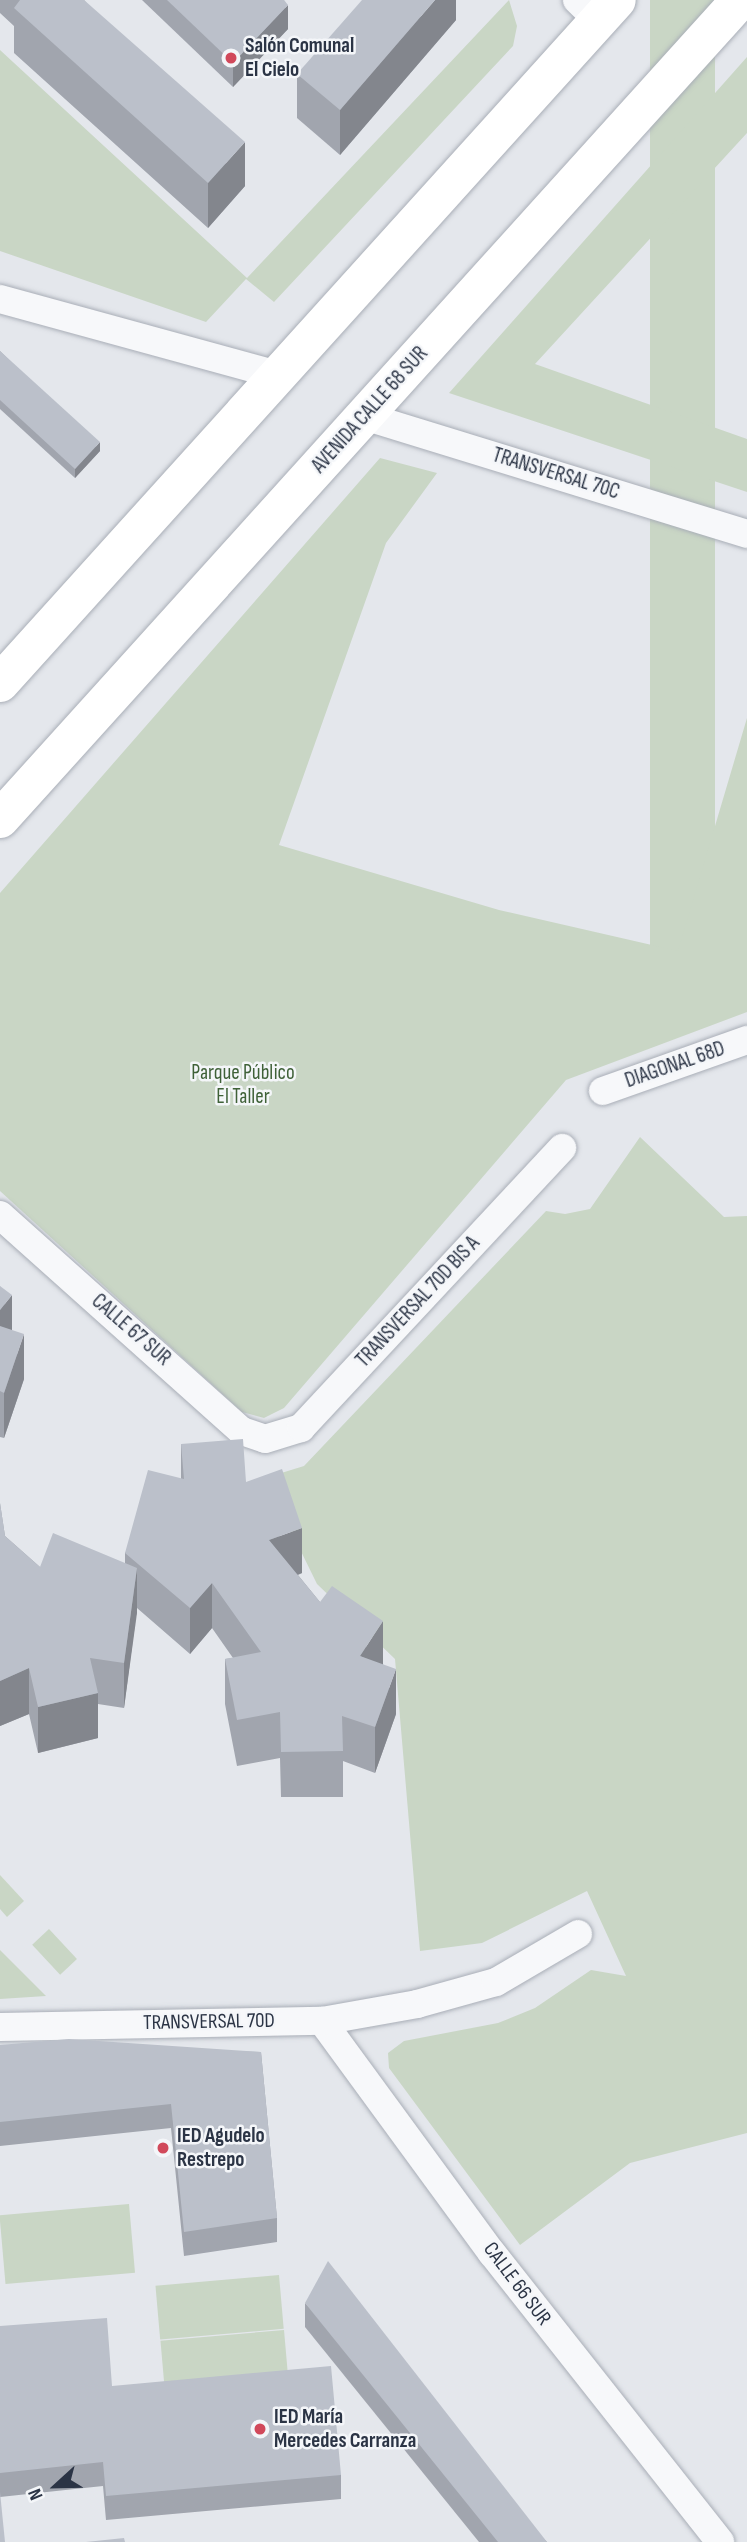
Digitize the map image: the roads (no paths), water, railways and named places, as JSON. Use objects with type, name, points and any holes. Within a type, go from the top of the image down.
[{"type":"main road","name":"AVENIDA CALLE 68 SUR","points":[[0,819],[740,0]]},
{"type":"main road","points":[[0,683],[278,375],[597,7]]},
{"type":"street","points":[[0,299],[278,375]]},
{"type":"street","name":"TRANSVERSAL 70C","points":[[364,416],[747,534]]},
{"type":"street","name":"DIAGONAL 68D","points":[[603,1091],[747,1040]]},
{"type":"street","name":"TRANSVERSAL 70D BIS A","points":[[265,1439],[301,1428],[562,1148]]},
{"type":"street","name":"CALLE 67 SUR","points":[[0,1215],[242,1430],[265,1439]]},
{"type":"street","name":"TRANSVERSAL 70D","points":[[0,2027],[322,2021],[417,2004],[496,1982],[578,1934]]},
{"type":"street","name":"CALLE 66 SUR","points":[[322,2021],[560,2341],[720,2542]]},
{"type":"place","name":"Salón Comunal El Cielo","points":[[231,58]]},
{"type":"place","name":"IED Agudelo Restrepo","points":[[163,2148]]},
{"type":"place","name":"IED María Mercedes Carranza","points":[[260,2429]]},
{"type":"park label","name":"Parque Público El Taller","points":[[243,1085]]}]
